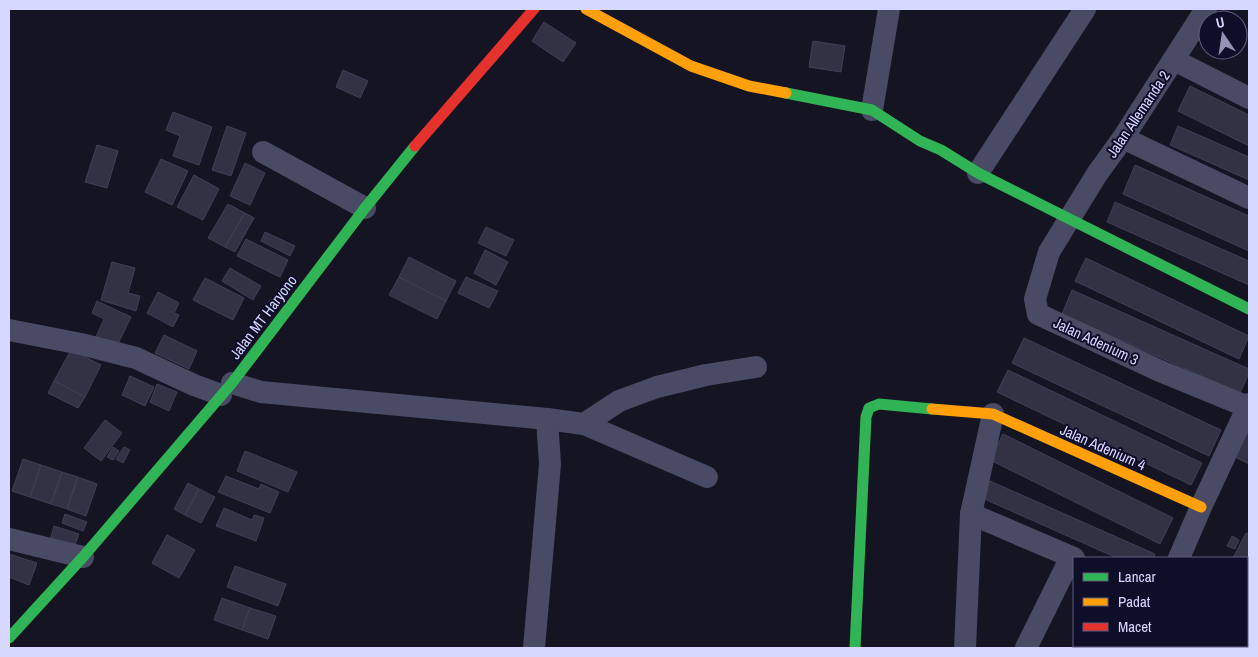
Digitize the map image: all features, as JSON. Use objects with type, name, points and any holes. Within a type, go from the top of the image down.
[{"type":"street","name":"Jalan MT Haryono","points":[[9,638],[82,557],[227,389],[365,208],[426,133],[534,9]]},
{"type":"street","points":[[586,9],[691,66],[748,86],[872,110],[920,141],[940,150],[972,169],[1069,220],[1249,309]]},
{"type":"street","points":[[872,110],[889,9]]},
{"type":"street","points":[[972,169],[1085,9]]},
{"type":"street","name":"Jalan Allemanda 2","points":[[1069,220],[1096,174],[1123,138],[1206,9]]},
{"type":"street","points":[[1174,60],[1249,98]]},
{"type":"street","points":[[1123,138],[1249,198]]},
{"type":"street","points":[[263,152],[365,208]]},
{"type":"street","name":"Jalan Adenium 3","points":[[1069,220],[1049,252],[1035,299],[1038,314],[1160,371],[1249,406]]},
{"type":"street","points":[[9,330],[80,344],[136,358],[194,385],[584,424],[707,477]]},
{"type":"street","points":[[584,424],[619,401],[657,387],[706,374],[756,367]]},
{"type":"street","name":"Jalan Adenium 4","points":[[855,648],[866,417],[869,408],[879,404],[993,414],[1201,507]]},
{"type":"street","points":[[1179,557],[1249,406]]},
{"type":"street","points":[[965,648],[971,514],[993,414]]},
{"type":"street","points":[[534,648],[550,464],[547,419]]},
{"type":"street","points":[[971,514],[1073,558],[1026,648]]},
{"type":"street","points":[[9,539],[82,557]]},
{"type":"building","points":[[544,22],[576,43],[563,62],[532,41]]},
{"type":"building","points":[[813,41],[845,46],[841,72],[809,67]]},
{"type":"building","points":[[343,70],[368,81],[360,98],[336,87]]},
{"type":"building","points":[[1190,86],[1249,115],[1249,146],[1178,111]]},
{"type":"building","points":[[173,112],[212,127],[199,165],[173,156],[180,136],[166,130]]},
{"type":"building","points":[[227,126],[246,133],[231,176],[212,170]]},
{"type":"building","points":[[1178,126],[1249,157],[1249,180],[1170,145]]},
{"type":"building","points":[[97,145],[118,151],[107,188],[85,182]]},
{"type":"building","points":[[161,159],[188,171],[172,205],[145,192]]},
{"type":"building","points":[[245,163],[265,173],[250,205],[230,196]]},
{"type":"building","points":[[1135,165],[1249,216],[1249,251],[1123,194]]},
{"type":"building","points":[[194,175],[219,189],[203,220],[177,207]]},
{"type":"building","points":[[1115,202],[1249,261],[1249,285],[1107,222]]},
{"type":"building","points":[[228,204],[245,213],[225,247],[208,238]]},
{"type":"building","points":[[245,213],[254,218],[235,252],[225,247]]},
{"type":"building","points":[[486,227],[514,240],[506,256],[478,243]]},
{"type":"building","points":[[265,232],[295,246],[290,256],[261,241]]},
{"type":"building","points":[[246,239],[288,260],[280,277],[237,256]]},
{"type":"building","points":[[485,250],[508,262],[496,285],[474,273]]},
{"type":"building","points":[[409,257],[456,281],[446,301],[399,277]]},
{"type":"building","points":[[1086,258],[1249,336],[1239,359],[1075,281]]},
{"type":"building","points":[[112,262],[135,268],[128,293],[140,296],[136,311],[101,300]]},
{"type":"building","points":[[230,268],[261,286],[253,300],[222,281]]},
{"type":"building","points":[[399,277],[446,301],[437,319],[389,295]]},
{"type":"building","points":[[466,277],[498,291],[489,308],[458,293]]},
{"type":"building","points":[[205,278],[244,298],[233,320],[193,300]]},
{"type":"building","points":[[1072,290],[1249,369],[1240,393],[1062,314]]},
{"type":"building","points":[[158,292],[179,303],[174,313],[179,315],[173,327],[147,313]]},
{"type":"building","points":[[97,301],[131,317],[117,346],[96,337],[104,319],[92,313]]},
{"type":"building","points":[[164,335],[197,351],[189,369],[155,353]]},
{"type":"building","points":[[1024,338],[1221,430],[1209,456],[1012,363]]},
{"type":"building","points":[[71,350],[101,365],[85,397],[54,381]]},
{"type":"building","points":[[1008,370],[1202,463],[1191,485],[997,392]]},
{"type":"building","points":[[130,376],[154,387],[145,406],[122,395]]},
{"type":"building","points":[[54,381],[85,397],[78,408],[48,393]]},
{"type":"building","points":[[157,384],[177,392],[169,411],[150,402]]},
{"type":"building","points":[[105,420],[122,433],[101,461],[84,448]]},
{"type":"building","points":[[1249,424],[1249,464],[1233,456]]},
{"type":"building","points":[[1003,434],[1173,518],[1160,544],[990,460]]},
{"type":"building","points":[[113,447],[119,451],[113,460],[107,457]]},
{"type":"building","points":[[124,447],[130,450],[123,463],[116,459]]},
{"type":"building","points":[[245,451],[297,472],[288,492],[237,471]]},
{"type":"building","points":[[23,459],[41,465],[30,497],[12,491]]},
{"type":"building","points":[[41,465],[62,472],[51,504],[30,497]]},
{"type":"building","points":[[62,472],[78,477],[67,509],[51,504]]},
{"type":"building","points":[[226,476],[259,489],[261,484],[279,492],[270,513],[218,492]]},
{"type":"building","points":[[78,477],[97,484],[86,516],[67,509]]},
{"type":"building","points":[[990,481],[1155,554],[1154,557],[1115,557],[982,498]]},
{"type":"building","points":[[188,483],[199,489],[185,515],[174,509]]},
{"type":"building","points":[[199,489],[215,497],[201,523],[185,515]]},
{"type":"building","points":[[224,508],[252,520],[254,515],[264,518],[256,541],[216,526]]},
{"type":"building","points":[[65,514],[87,522],[83,531],[62,523]]},
{"type":"building","points":[[54,526],[79,534],[74,548],[50,540]]},
{"type":"building","points":[[1246,533],[1249,534],[1248,578],[1248,557],[1234,557]]},
{"type":"building","points":[[167,535],[195,550],[179,578],[152,563]]},
{"type":"building","points":[[1232,536],[1239,540],[1235,549],[1227,546]]},
{"type":"building","points":[[9,554],[37,563],[29,585],[9,577]]},
{"type":"building","points":[[235,566],[286,584],[278,606],[227,587]]},
{"type":"building","points":[[222,598],[250,608],[242,630],[214,620]]},
{"type":"building","points":[[250,608],[276,616],[268,639],[242,630]]},
{"type":"traffic: fast","points":[[786,93],[872,110],[920,141],[941,150],[978,173],[1249,309]]},
{"type":"traffic: fast","points":[[9,638],[83,557],[232,383],[365,208],[415,146]]},
{"type":"traffic: fast","points":[[855,648],[866,417],[869,408],[879,404],[932,409]]},
{"type":"traffic: slow","points":[[586,9],[691,66],[749,86],[786,93]]},
{"type":"traffic: slow","points":[[932,409],[993,414],[1201,507]]},
{"type":"traffic: jam","points":[[415,146],[534,9]]}]
